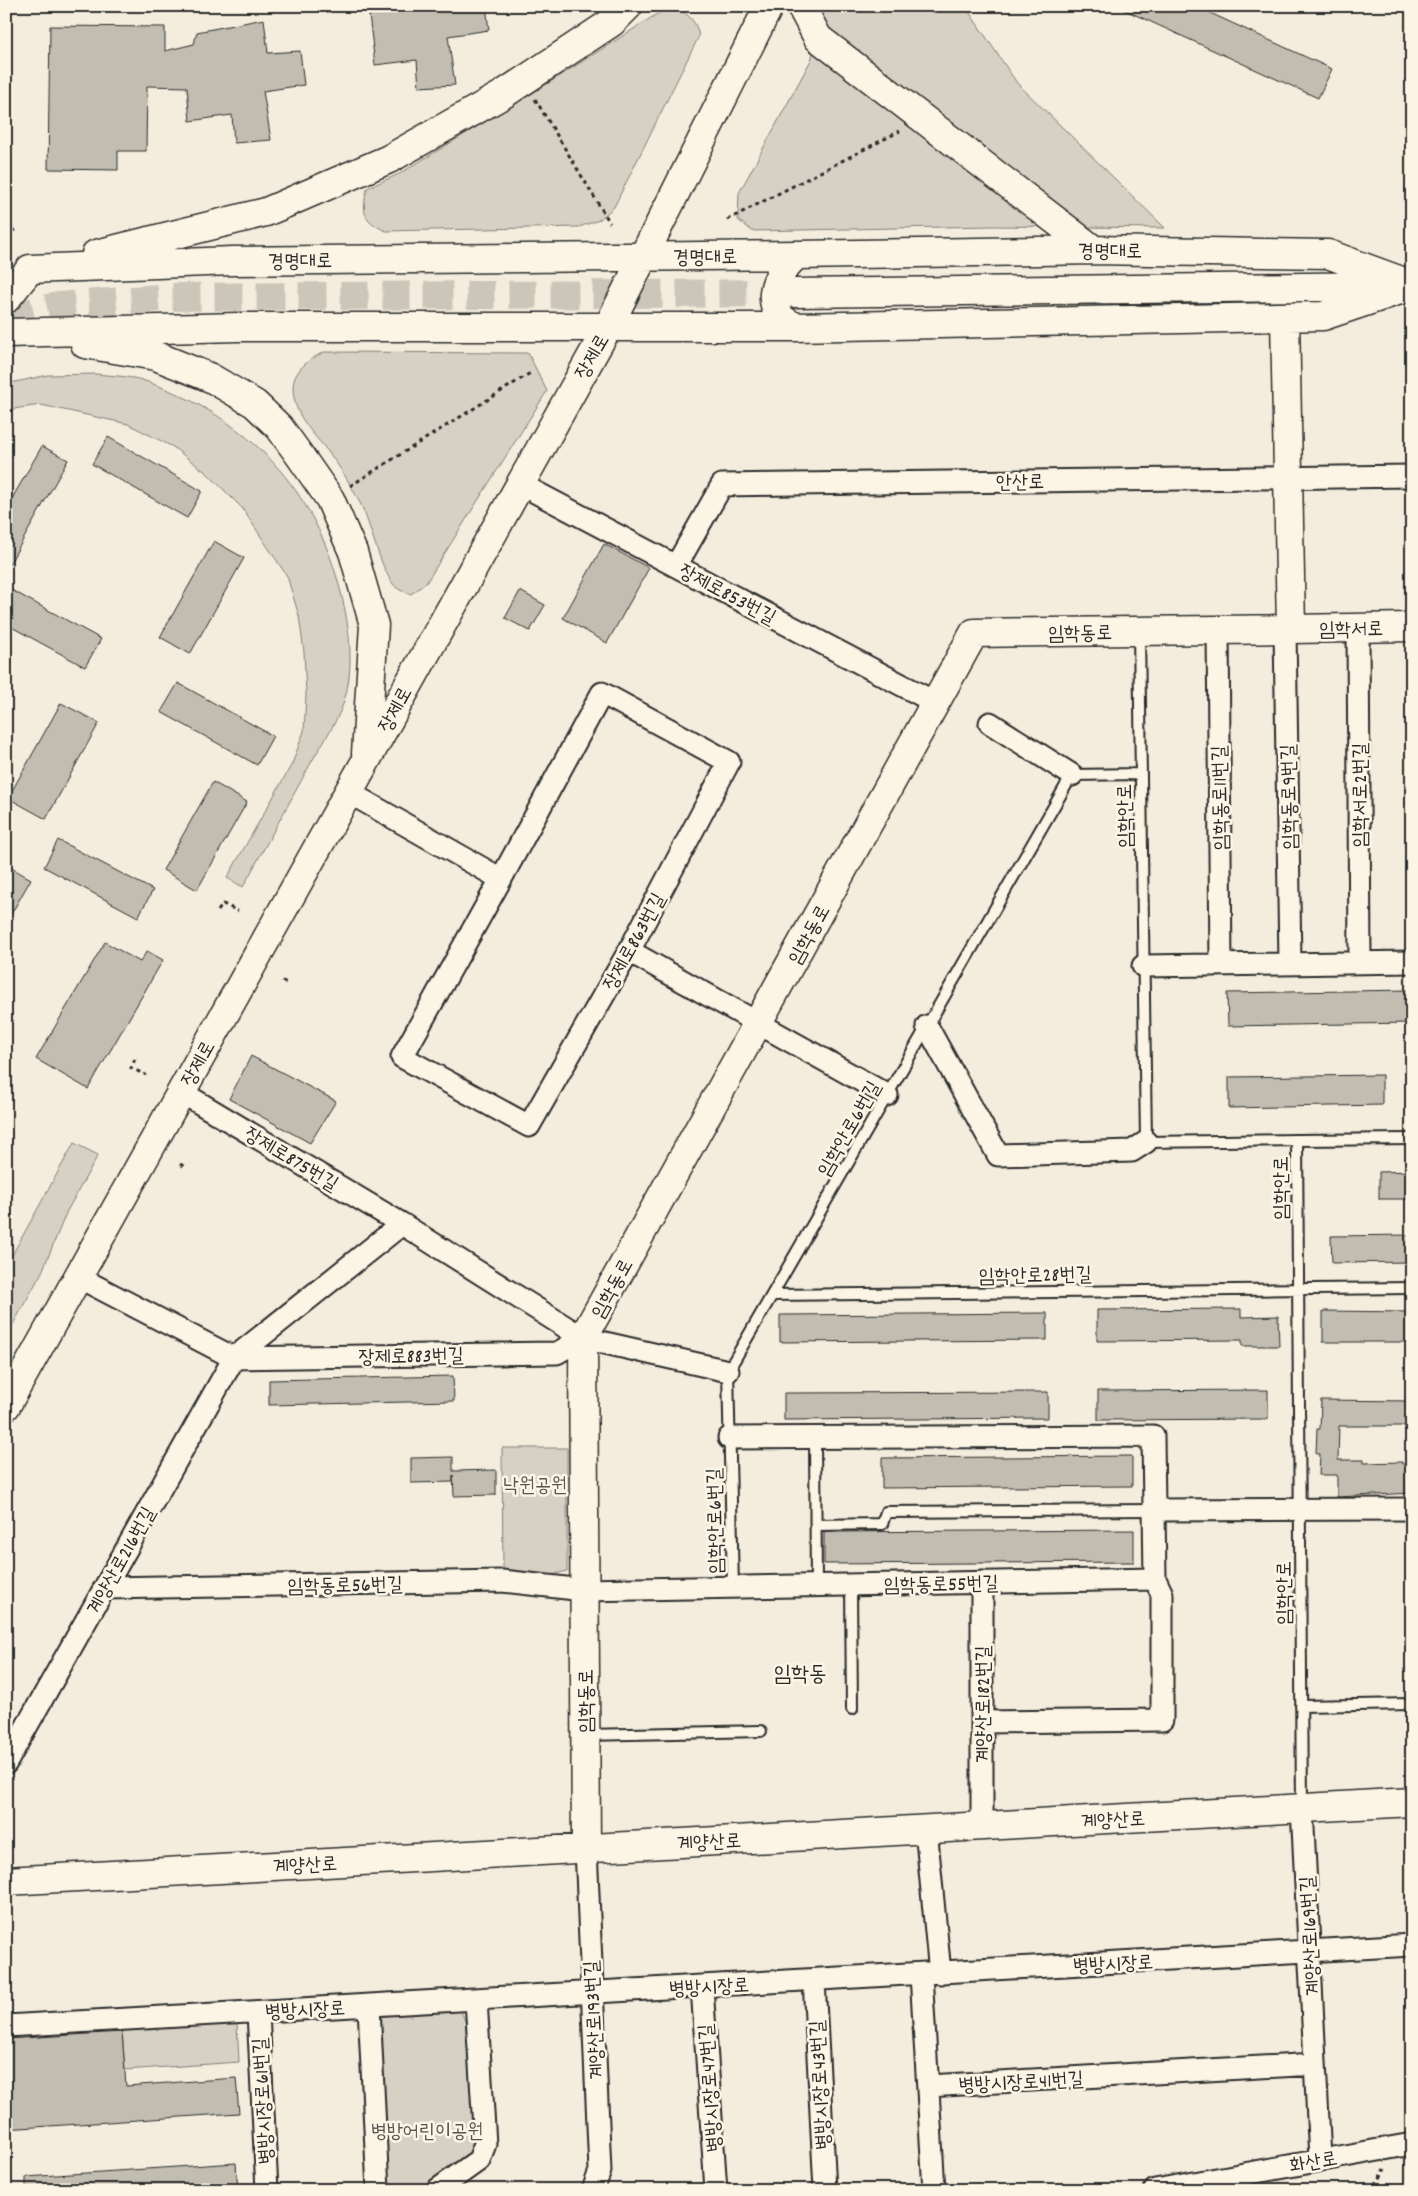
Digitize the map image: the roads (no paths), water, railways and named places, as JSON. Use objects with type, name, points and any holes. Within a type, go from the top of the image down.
[{"type":"street","points":[[6,299],[30,269],[266,212],[389,159],[502,96],[612,22],[628,6]]},
{"type":"street","name":"장제로","points":[[6,1406],[608,327],[769,6]]},
{"type":"street","points":[[801,6],[802,12],[818,38],[1094,250]]},
{"type":"street","name":"경명대로","points":[[30,269],[232,261],[1094,250],[1328,254],[1412,286]]},
{"type":"street","points":[[794,327],[779,316],[775,300],[775,282],[788,263],[797,255]]},
{"type":"street","points":[[6,335],[248,327],[794,327],[1322,316],[1412,286]]},
{"type":"street","name":"경명대로","points":[[795,293],[1412,286]]},
{"type":"street","points":[[1285,317],[1288,629]]},
{"type":"street","points":[[6,335],[95,345],[156,356],[211,378],[255,404],[279,427],[330,499],[353,552],[374,626],[365,761]]},
{"type":"street","name":"안산로","points":[[676,566],[722,485],[1412,476]]},
{"type":"street","name":"장제로853번길","points":[[520,484],[936,703]]},
{"type":"street","name":"임학서로","points":[[1288,629],[1412,627]]},
{"type":"street","name":"임학서로2번길","points":[[1358,628],[1360,963]]},
{"type":"street","name":"임학동로","points":[[586,1848],[583,1338],[974,633],[1288,629]]},
{"type":"street","name":"임학동로9번길","points":[[1288,629],[1290,964]]},
{"type":"street","name":"임학동로11번길","points":[[1218,630],[1221,965]]},
{"type":"street","name":"장제로863번길","points":[[602,693],[729,762],[629,951],[529,1126],[402,1057],[501,879],[602,693]]},
{"type":"street","points":[[990,723],[1072,775]]},
{"type":"street","points":[[348,792],[501,879]]},
{"type":"street","points":[[629,951],[887,1095]]},
{"type":"street","points":[[1143,966],[1412,962]]},
{"type":"street","points":[[927,1026],[998,1155],[1132,1151],[1146,1142]]},
{"type":"street","name":"장제로875번길","points":[[181,1092],[402,1224],[583,1338],[728,1371]]},
{"type":"street","points":[[234,1358],[402,1224]]},
{"type":"street","name":"장제로883번길","points":[[78,1276],[234,1358],[557,1353],[583,1338]]},
{"type":"street","name":"계양산로216번길","points":[[6,1764],[234,1358]]},
{"type":"street","points":[[729,1438],[1153,1436],[1155,1579],[1162,1594],[1162,1720],[982,1722]]},
{"type":"street","points":[[1154,1510],[1412,1509]]},
{"type":"street","name":"임학동로55번길","points":[[584,1590],[1155,1579]]},
{"type":"street","name":"임학동로56번길","points":[[105,1588],[502,1581],[584,1590]]},
{"type":"street","name":"계양산로182번길","points":[[982,1582],[982,1826]]},
{"type":"street","name":"계양산로","points":[[6,1881],[1412,1802]]},
{"type":"street","name":"계양산로169번길","points":[[1302,1808],[1320,2159]]},
{"type":"street","points":[[926,1828],[931,1973],[928,2086],[934,2190]]},
{"type":"street","name":"계양산로193번길","points":[[586,1848],[600,2170],[593,2190]]},
{"type":"street","name":"병방시장로","points":[[6,2026],[1412,1945]]},
{"type":"street","name":"병방시장로43번길","points":[[814,1980],[825,2190]]},
{"type":"street","name":"병방시장로47번길","points":[[702,1987],[716,2190]]},
{"type":"street","points":[[437,2190],[479,2160],[485,2144],[476,2000]]},
{"type":"street","points":[[369,2006],[378,2190]]},
{"type":"street","name":"병방시장로61번길","points":[[258,2012],[267,2190]]},
{"type":"street","name":"병방시장로41번길","points":[[928,2086],[1315,2064]]},
{"type":"street","name":"화산로","points":[[1155,2190],[1412,2144]]},
{"type":"lane","name":"임학안로","points":[[1139,631],[1146,1142],[1297,1140],[1302,1808]]},
{"type":"lane","points":[[1072,775],[1141,774]]},
{"type":"lane","name":"임학안로6번길","points":[[733,1587],[728,1371],[1072,775]]},
{"type":"lane","points":[[1297,1140],[1412,1138]]},
{"type":"lane","name":"임학안로28번길","points":[[772,1295],[1412,1288]]},
{"type":"lane","points":[[815,1437],[816,1586]]},
{"type":"lane","points":[[816,1525],[882,1524],[886,1512],[1154,1510]]},
{"type":"lane","points":[[850,1585],[852,1709]]},
{"type":"lane","points":[[1301,1706],[1412,1704]]},
{"type":"lane","points":[[585,1735],[761,1732]]},
{"type":"tunnel","points":[[6,317],[58,306],[172,297],[795,293]]},
{"type":"district","name":"임학동","points":[[800,1672]]},
{"type":"park label","name":"낙원공원","points":[[535,1484]]},
{"type":"park label","name":"병방어린이공원","points":[[427,2130]]}]
